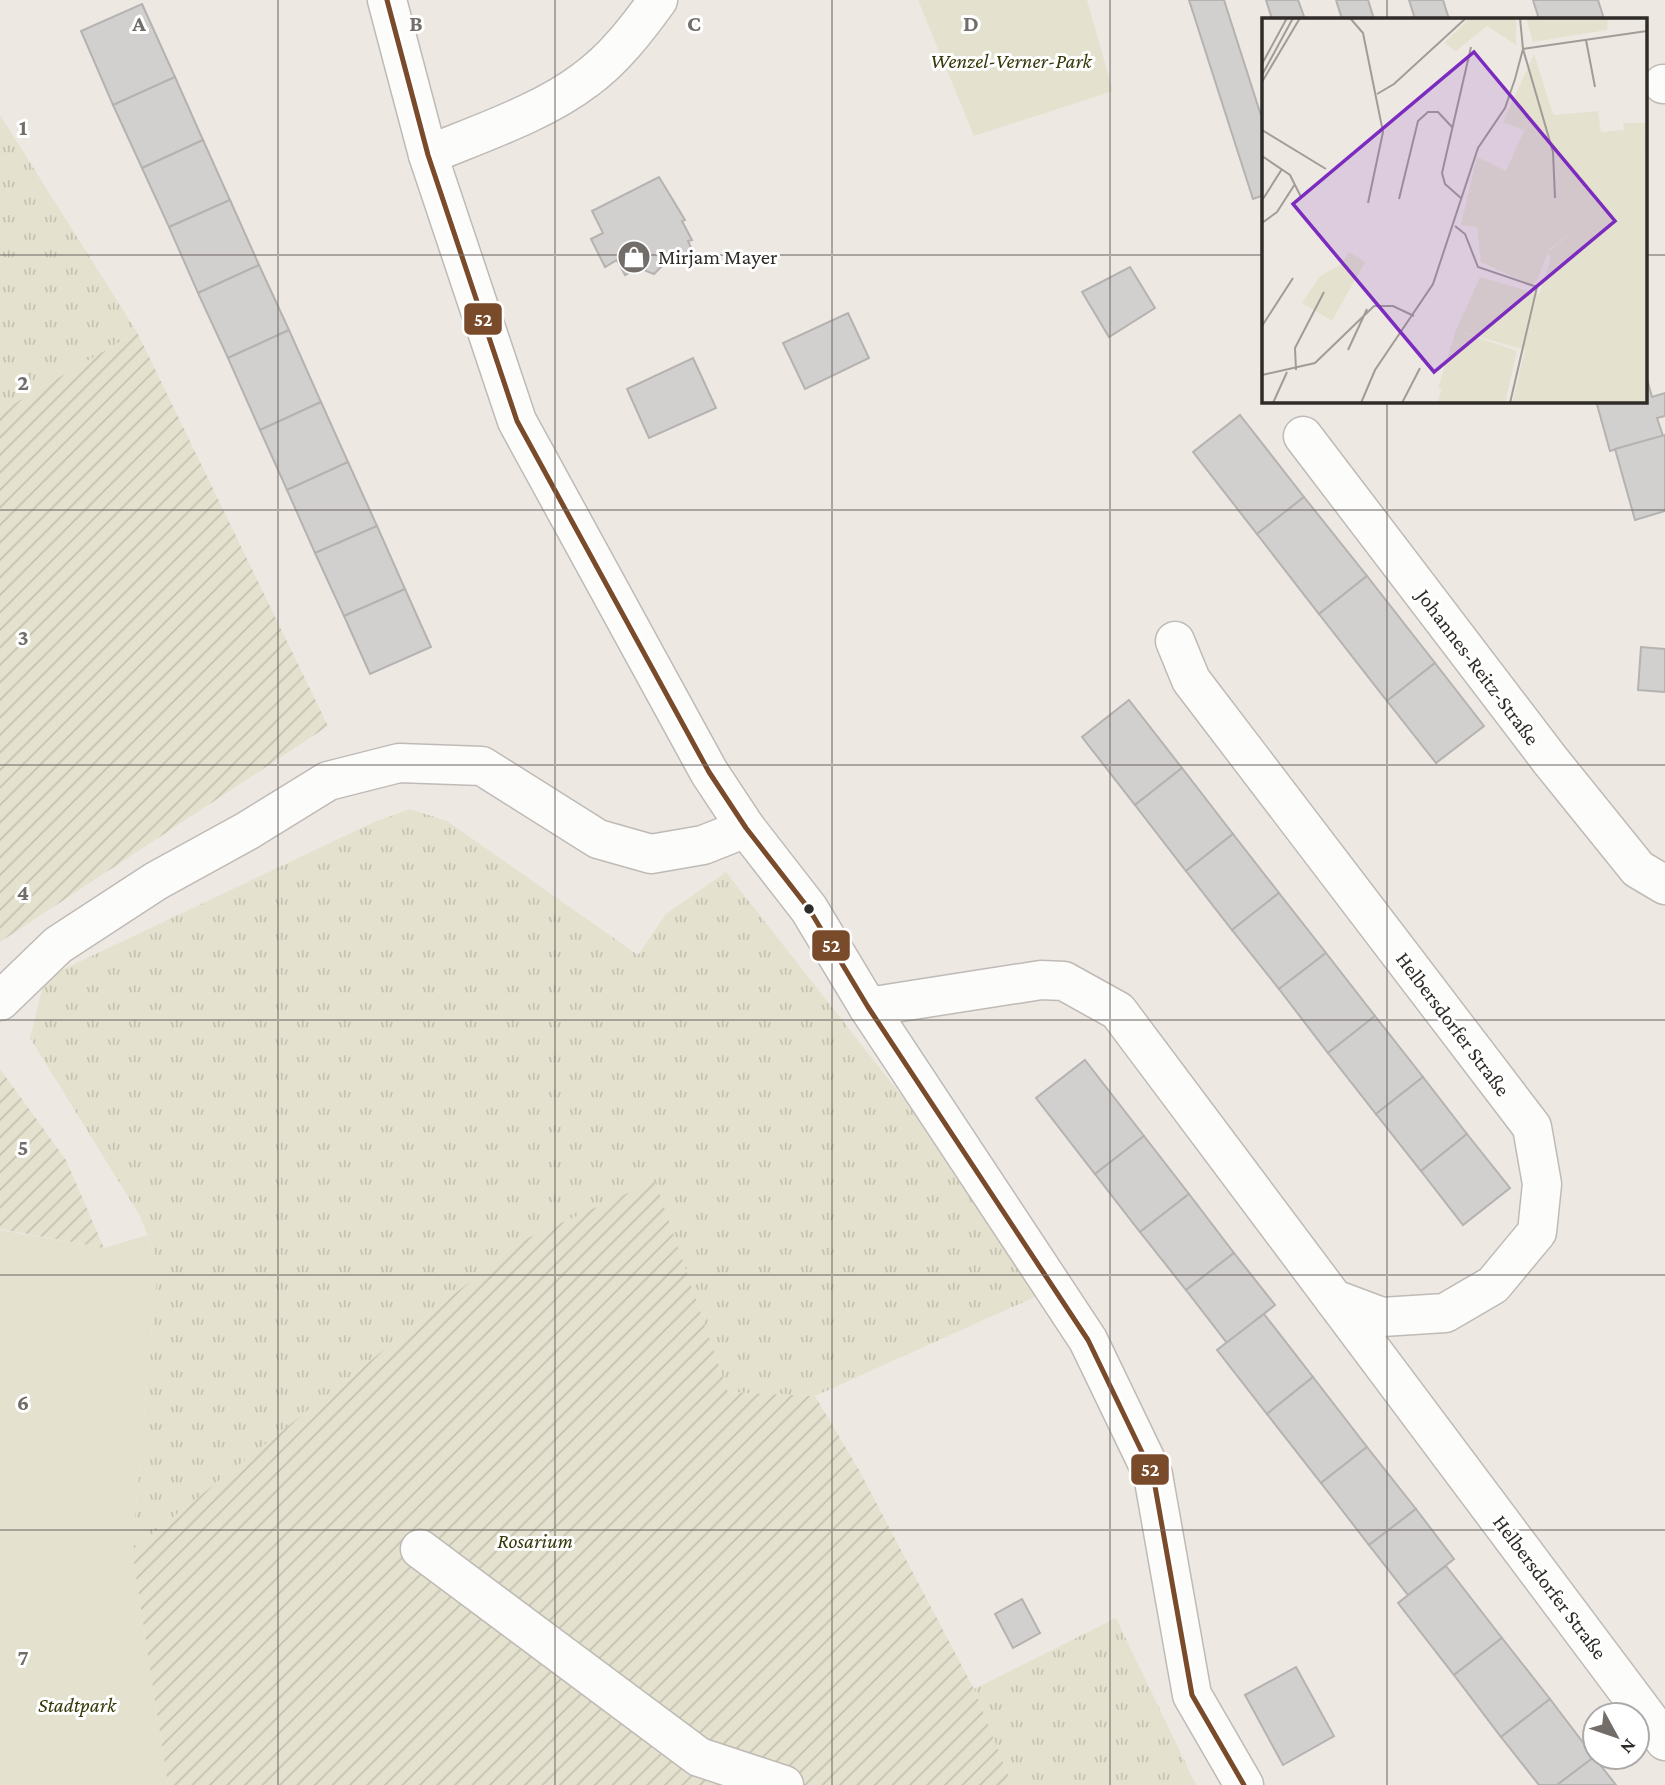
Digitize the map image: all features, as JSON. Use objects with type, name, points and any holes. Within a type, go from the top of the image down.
[{"type":"street","points":[[387,0],[428,155],[517,421],[709,772],[746,828],[809,909],[868,1007],[1088,1340],[1153,1475],[1192,1695],[1244,1785]]},
{"type":"street","points":[[428,155],[527,112],[584,81],[631,36],[658,0]]},
{"type":"street","name":"Johannes-Reitz-Straße","points":[[1303,436],[1550,760],[1638,869],[1665,885]]},
{"type":"street","name":"Helbersdorfer Straße","points":[[1175,641],[1191,680],[1532,1127],[1542,1184],[1538,1232],[1493,1285],[1445,1313],[1382,1317],[1334,1299]]},
{"type":"street","points":[[0,1001],[58,945],[156,881],[247,831],[328,781],[399,763],[482,766],[598,839],[651,853],[703,845],[746,828]]},
{"type":"street","name":"Helbersdorfer Straße","points":[[868,1007],[1041,980],[1064,981],[1118,1011],[1665,1741]]},
{"type":"street","points":[[420,1549],[699,1757],[784,1785]]},
{"type":"green space","name":"Wenzel-Verner-Park","points":[[918,0],[1087,0],[1113,91],[974,136]]},
{"type":"green space","points":[[0,115],[137,332],[0,412]]},
{"type":"green space","points":[[137,332],[328,726],[0,942],[0,412]]},
{"type":"green space","points":[[410,809],[447,821],[638,955],[666,914],[726,872],[933,1136],[1037,1296],[815,1396],[728,1392],[655,1182],[521,1241],[132,1550],[158,1262],[140,1216],[30,1038],[45,978],[374,822]]},
{"type":"green space","points":[[0,1069],[66,1160],[104,1248],[0,1229]]},
{"type":"green space","name":"Rosarium","points":[[655,1181],[728,1392],[815,1396],[859,1470],[974,1689],[1012,1785],[168,1785],[132,1550],[521,1241]]},
{"type":"green space","name":"Stadtpark","points":[[0,1230],[104,1248],[147,1235],[158,1262],[132,1550],[168,1785],[0,1785]]},
{"type":"green space","points":[[1116,1618],[1196,1785],[1012,1785],[974,1689]]},
{"type":"building","points":[[1189,0],[1224,0],[1262,119],[1262,196],[1253,199]]},
{"type":"building","points":[[1266,0],[1298,0],[1305,18],[1272,18]]},
{"type":"building","points":[[1336,0],[1368,0],[1374,18],[1342,18]]},
{"type":"building","points":[[1409,0],[1443,0],[1449,18],[1415,18]]},
{"type":"building","points":[[1533,0],[1598,0],[1604,18],[1539,18]]},
{"type":"building","points":[[142,4],[175,77],[113,105],[81,31]]},
{"type":"building","points":[[175,77],[203,140],[142,168],[113,105]]},
{"type":"building","points":[[203,140],[230,200],[169,227],[142,168]]},
{"type":"building","points":[[659,177],[685,220],[682,221],[692,240],[688,241],[692,250],[663,265],[654,274],[646,271],[644,264],[625,275],[617,260],[605,267],[591,239],[603,233],[592,211]]},
{"type":"building","points":[[230,200],[259,265],[198,293],[169,227]]},
{"type":"building","points":[[259,265],[289,330],[228,358],[198,293]]},
{"type":"building","points":[[1130,267],[1155,308],[1109,337],[1082,292]]},
{"type":"building","points":[[848,313],[869,358],[805,389],[783,343]]},
{"type":"building","points":[[289,330],[321,402],[260,430],[228,358]]},
{"type":"building","points":[[693,358],[716,408],[649,438],[627,389]]},
{"type":"building","points":[[1648,383],[1652,397],[1665,393],[1665,416],[1657,418],[1663,436],[1610,451],[1596,402],[1648,402]]},
{"type":"building","points":[[321,402],[348,462],[287,490],[260,430]]},
{"type":"building","points":[[1240,415],[1304,497],[1257,534],[1193,452]]},
{"type":"building","points":[[1665,435],[1665,511],[1635,520],[1615,449]]},
{"type":"building","points":[[348,462],[377,526],[315,553],[287,490]]},
{"type":"building","points":[[1304,497],[1367,576],[1319,614],[1257,534]]},
{"type":"building","points":[[377,526],[405,589],[344,616],[315,553]]},
{"type":"building","points":[[1367,576],[1435,663],[1387,701],[1319,614]]},
{"type":"building","points":[[405,589],[431,647],[370,674],[344,616]]},
{"type":"building","points":[[1641,647],[1665,649],[1665,692],[1638,690]]},
{"type":"building","points":[[1435,663],[1484,726],[1436,763],[1387,701]]},
{"type":"building","points":[[1129,700],[1182,768],[1135,805],[1082,737]]},
{"type":"building","points":[[1182,768],[1233,834],[1186,871],[1135,805]]},
{"type":"building","points":[[1233,834],[1279,893],[1232,930],[1186,871]]},
{"type":"building","points":[[1279,893],[1326,953],[1279,989],[1232,930]]},
{"type":"building","points":[[1326,953],[1375,1016],[1328,1053],[1279,989]]},
{"type":"building","points":[[1375,1016],[1423,1077],[1376,1114],[1328,1053]]},
{"type":"building","points":[[1085,1060],[1144,1136],[1095,1174],[1036,1098]]},
{"type":"building","points":[[1423,1077],[1467,1134],[1421,1171],[1376,1114]]},
{"type":"building","points":[[1467,1134],[1510,1188],[1463,1225],[1421,1171]]},
{"type":"building","points":[[1144,1136],[1189,1194],[1140,1232],[1095,1174]]},
{"type":"building","points":[[1189,1194],[1234,1253],[1186,1290],[1140,1232]]},
{"type":"building","points":[[1234,1253],[1275,1305],[1227,1343],[1186,1290]]},
{"type":"building","points":[[1264,1314],[1313,1377],[1267,1414],[1217,1350]]},
{"type":"building","points":[[1313,1377],[1367,1447],[1321,1483],[1267,1414]]},
{"type":"building","points":[[1367,1447],[1416,1509],[1369,1545],[1321,1483]]},
{"type":"building","points":[[1416,1509],[1454,1559],[1408,1595],[1369,1545]]},
{"type":"building","points":[[1446,1566],[1502,1638],[1454,1675],[1398,1603]]},
{"type":"building","points":[[1022,1599],[1040,1633],[1013,1648],[995,1614]]},
{"type":"building","points":[[1502,1638],[1550,1699],[1501,1737],[1454,1675]]},
{"type":"building","points":[[1296,1667],[1334,1736],[1283,1765],[1245,1695]]},
{"type":"building","points":[[1550,1699],[1581,1740],[1581,1767],[1557,1785],[1539,1785],[1501,1737]]},
{"type":"building","points":[[1581,1767],[1581,1771],[1605,1771],[1616,1785],[1557,1785]]},
{"type":"transit line","name":"52","points":[[387,0],[428,155],[517,421],[709,772],[746,828],[809,909],[868,1007],[1088,1340],[1153,1475],[1192,1695],[1244,1785]]},
{"type":"place","name":"Mirjam Mayer","points":[[634,257]]}]
